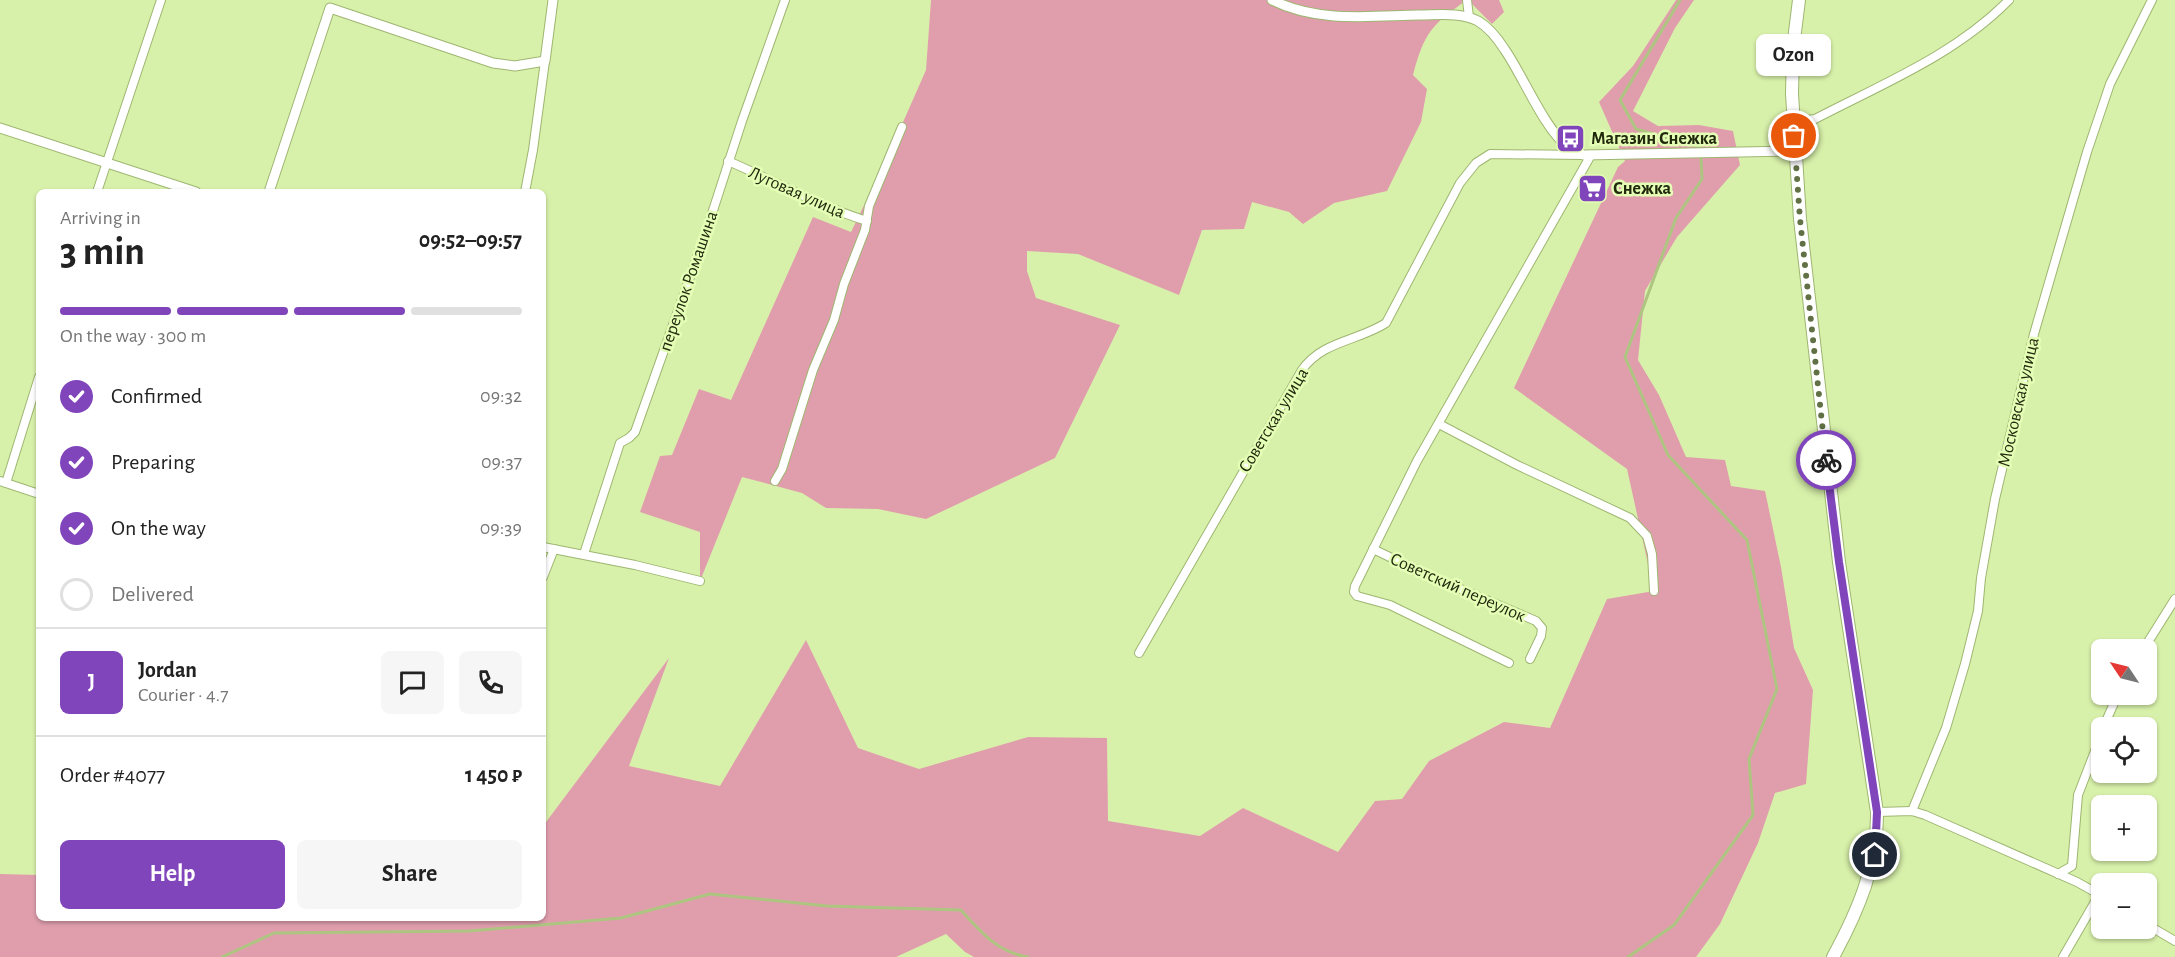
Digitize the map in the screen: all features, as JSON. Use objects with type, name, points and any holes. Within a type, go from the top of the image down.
[{"type":"main road","points":[[1799,0],[1793,48],[1793,122],[1808,300],[1836,539],[1877,812],[1876,842],[1871,871],[1861,899],[1833,957]]},
{"type":"street","points":[[99,189],[161,0]]},
{"type":"street","points":[[526,189],[553,0]]},
{"type":"street","name":"переулок Ромашина","points":[[584,554],[620,443],[634,432],[707,230],[728,161],[785,0]]},
{"type":"street","points":[[1272,0],[1291,9],[1323,15],[1469,17],[1486,26],[1493,33],[1514,63],[1552,128],[1567,146],[1587,155],[1794,151]]},
{"type":"street","points":[[1467,0],[1469,17]]},
{"type":"street","points":[[1793,122],[1815,119],[1943,52],[1974,32],[2009,0]]},
{"type":"street","name":"Московская улица","points":[[1912,811],[1946,728],[1965,664],[1978,611],[1987,539],[2034,334],[2087,152],[2110,84],[2152,0]]},
{"type":"street","points":[[270,189],[332,4],[493,63],[514,66],[545,61]]},
{"type":"street","points":[[775,481],[782,469],[813,370],[834,320],[844,284],[867,221],[869,206],[902,127]]},
{"type":"street","points":[[0,128],[187,189]]},
{"type":"street","name":"Советская улица","points":[[1139,653],[1308,361],[1320,351],[1377,329],[1386,323],[1460,183],[1476,163],[1490,154],[1587,155]]},
{"type":"street","points":[[1509,663],[1390,604],[1357,596],[1354,592],[1417,461],[1587,155]]},
{"type":"street","name":"Луговая улица","points":[[728,161],[795,194],[867,221]]},
{"type":"street","points":[[36,386],[3,482],[36,493]]},
{"type":"street","points":[[1439,424],[1517,465],[1630,518],[1647,536],[1652,554],[1654,591]]},
{"type":"street","points":[[546,548],[700,581]]},
{"type":"street","points":[[546,569],[554,549]]},
{"type":"street","name":"Советский переулок","points":[[1373,549],[1536,621],[1542,628],[1541,636],[1530,659]]},
{"type":"street","points":[[2150,639],[2175,599]]},
{"type":"street","points":[[2058,874],[2072,866],[2078,795],[2091,761]]},
{"type":"street","points":[[1877,812],[1912,811],[2058,874],[2091,891]]},
{"type":"street","points":[[2064,957],[2091,911]]},
{"type":"street","points":[[2157,930],[2175,941]]},
{"type":"shaded area","points":[[931,0],[1467,0],[1437,23],[1421,49],[1413,75],[1427,89],[1421,122],[1387,191],[1334,203],[1303,224],[1289,212],[1252,202],[1244,229],[1202,230],[1179,295],[1078,254],[1027,251],[1027,271],[1036,298],[1120,325],[1055,458],[926,519],[878,509],[826,508],[802,493],[742,477],[700,581],[700,532],[640,512],[660,456],[672,455],[699,389],[731,400],[813,217],[851,232],[926,70]]},
{"type":"shaded area","points":[[1468,0],[1499,0],[1504,12],[1492,24]]},
{"type":"shaded area","points":[[1676,0],[1694,0],[1675,28],[1633,111],[1658,126],[1699,125],[1733,131],[1740,165],[1677,237],[1645,291],[1638,360],[1659,395],[1686,457],[1725,460],[1731,486],[1765,491],[1781,567],[1794,648],[1813,690],[1806,784],[1775,793],[1758,843],[1720,924],[1696,957],[974,957],[965,952],[946,934],[896,957],[0,957],[0,874],[36,875],[36,921],[546,921],[546,822],[669,658],[629,766],[720,786],[806,640],[858,748],[919,769],[1028,737],[1107,738],[1108,821],[1200,836],[1243,808],[1338,852],[1375,801],[1402,799],[1429,761],[1504,722],[1550,728],[1607,599],[1654,591],[1627,469],[1514,388],[1618,167],[1625,161],[1599,102],[1633,66]]},
{"type":"waterway","points":[[1680,0],[1620,100],[1636,129],[1700,147]]},
{"type":"waterway","points":[[1628,957],[1674,925],[1753,815],[1749,759],[1777,689],[1747,540],[1668,455],[1625,357],[1676,218],[1702,179],[1701,159]]},
{"type":"waterway","points":[[222,957],[274,933],[469,931],[621,918],[710,894],[827,906],[961,910],[998,946],[1028,957]]},
{"type":"way so far","points":[[1794,136],[1800,219],[1826,460]]},
{"type":"place","name":"Ozon","points":[[1794,136]]},
{"type":"place","name":"Магазин Снежка","points":[[1570,138]]},
{"type":"place","name":"Снежка","points":[[1592,188]]},
{"type":"route","points":[[1826,460],[1877,812],[1875,855]]}]
